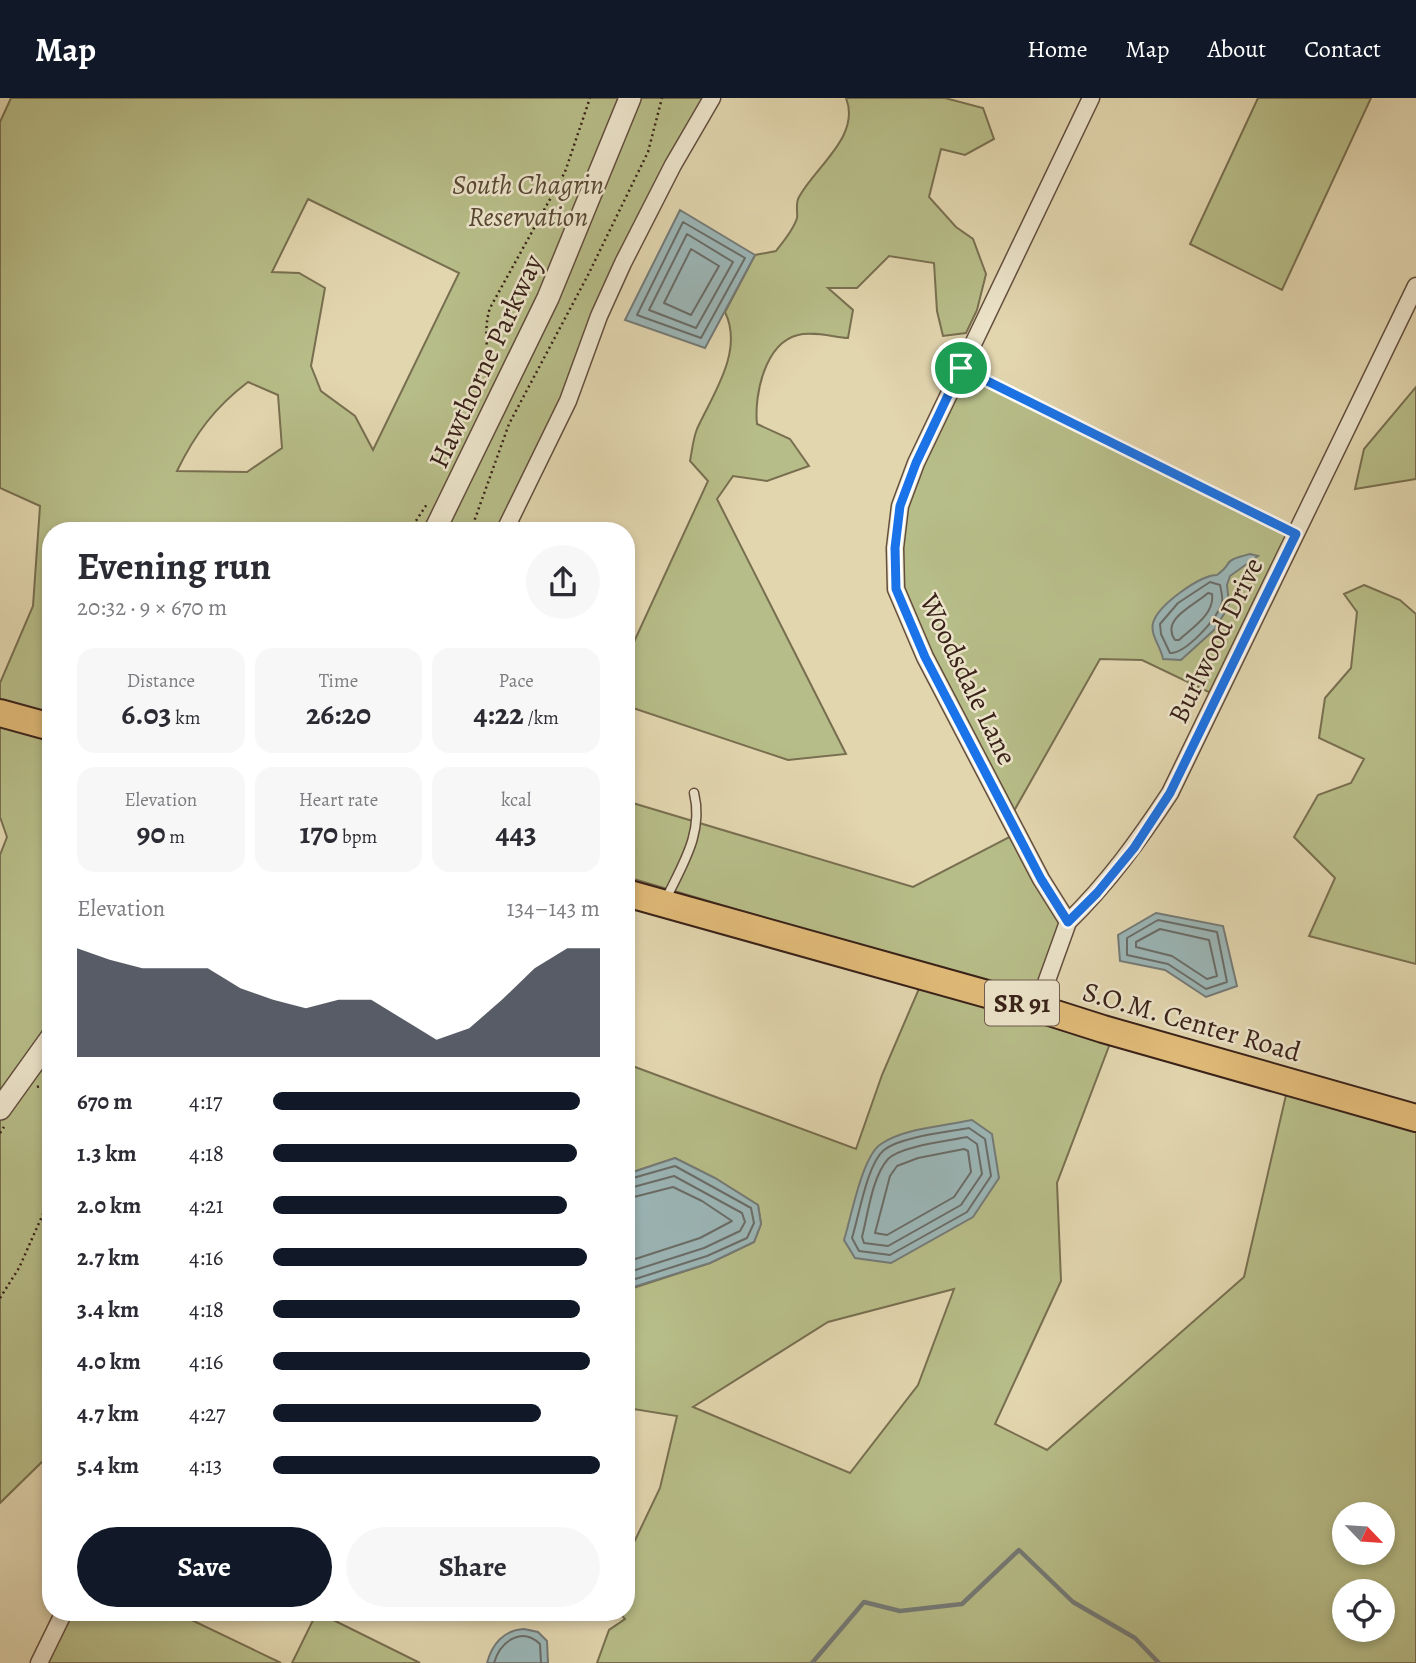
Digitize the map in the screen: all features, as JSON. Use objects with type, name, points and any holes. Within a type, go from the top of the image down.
[{"type":"main road","points":[[0,713],[42,725]]},
{"type":"main road","name":"S.O.M. Center Road","points":[[635,896],[1416,1118]]},
{"type":"street","name":"Hawthorne Parkway","points":[[439,522],[548,298],[630,98]]},
{"type":"street","points":[[509,522],[568,401],[598,316],[623,263],[673,164],[712,98]]},
{"type":"street","name":"Woodsdale Lane","points":[[1068,922],[1041,879],[925,657],[896,589],[895,548],[900,506],[916,463],[1091,98]]},
{"type":"street","name":"Burlwood Drive","points":[[1068,922],[1097,893],[1134,848],[1170,793],[1416,286]]},
{"type":"street","points":[[1037,1008],[1068,922]]},
{"type":"street","points":[[0,1109],[42,1055]]},
{"type":"street","points":[[39,1663],[60,1621]]},
{"type":"lane","points":[[663,904],[691,846],[697,826],[699,811],[694,793]]},
{"type":"path","points":[[483,390],[489,362],[485,326],[490,308],[565,172],[590,98]]},
{"type":"path","points":[[474,522],[509,424],[588,275],[648,152],[662,98]]},
{"type":"path","points":[[961,368],[1296,534]]},
{"type":"path","points":[[415,522],[430,497]]},
{"type":"path","points":[[0,1298],[19,1268],[42,1216]]},
{"type":"green space","name":"South Chagrin Reservation","points":[[11,98],[712,98],[673,165],[509,522],[42,522],[42,1462],[0,1503],[0,855],[7,837],[0,817],[0,683],[33,606],[40,506],[0,488],[0,122]],"holes":[[[308,199],[459,273],[373,450],[355,416],[321,391],[311,366],[325,288],[299,273],[272,272]],[[248,382],[278,395],[282,448],[247,472],[177,471],[207,422]]]},
{"type":"green space","points":[[846,98],[945,98],[983,108],[994,139],[965,155],[941,149],[929,197],[956,227],[973,239],[986,274],[977,310],[966,333],[943,336],[937,311],[934,263],[889,256],[857,288],[828,288],[853,310],[848,338],[798,335],[777,348],[764,372],[758,399],[757,424],[790,439],[809,466],[767,481],[733,476],[717,499],[846,754],[788,760],[635,709],[635,640],[708,481],[690,461],[697,429],[718,387],[729,357],[730,327],[725,312],[755,255],[776,251],[793,227],[797,218],[799,197],[842,138],[849,112]]},
{"type":"green space","points":[[1258,98],[1371,98],[1282,290],[1190,244]]},
{"type":"green space","points":[[961,368],[1296,534],[1217,696],[1142,660],[1100,659],[1010,818],[909,618],[895,548],[900,506]]},
{"type":"green space","points":[[1416,387],[1416,479],[1355,489],[1364,449]]},
{"type":"green space","points":[[1364,585],[1400,600],[1416,614],[1416,964],[1309,936],[1335,878],[1294,837],[1318,795],[1351,783],[1364,759],[1319,738],[1325,698],[1351,668],[1357,612],[1344,594]]},
{"type":"green space","points":[[635,804],[913,887],[1017,833],[1068,922],[1040,999],[635,879]]},
{"type":"green space","points":[[924,977],[1114,1033],[1057,1183],[1061,1281],[995,1424],[1047,1450],[1244,1277],[1289,1082],[1416,1118],[1416,1663],[597,1663],[609,1630],[622,1621],[635,1621],[635,1540],[660,1488],[677,1416],[635,1409],[635,1287],[710,1263],[754,1242],[761,1224],[758,1205],[715,1178],[675,1158],[635,1171],[635,1067],[856,1149],[882,1075]],"holes":[[[954,1289],[918,1385],[850,1473],[693,1407],[828,1322]]]},
{"type":"green space","points":[[60,1621],[194,1621],[281,1663],[39,1663]]},
{"type":"green space","points":[[313,1621],[335,1621],[420,1663],[292,1663]]},
{"type":"water","points":[[680,210],[755,255],[705,348],[625,320]]},
{"type":"water","points":[[1250,554],[1258,556],[1230,576],[1227,585],[1229,604],[1214,630],[1181,660],[1163,659],[1152,628],[1156,616],[1191,585],[1217,575],[1231,560]]},
{"type":"water","points":[[1156,913],[1223,926],[1237,986],[1206,997],[1165,970],[1120,961],[1118,935]]},
{"type":"water","points":[[972,1120],[992,1134],[999,1178],[973,1217],[891,1263],[855,1258],[844,1240],[863,1174],[874,1151],[881,1144],[901,1134]]},
{"type":"water","points":[[675,1158],[715,1178],[758,1205],[761,1224],[754,1242],[710,1263],[635,1286],[635,1171]]},
{"type":"water","points":[[524,1629],[538,1632],[547,1641],[548,1663],[487,1663],[500,1639],[510,1632]]},
{"type":"waterway","points":[[812,1663],[864,1602],[900,1611],[962,1604],[1019,1550],[1073,1602],[1135,1638],[1159,1663]]},
{"type":"route","points":[[961,368],[1296,534],[1170,793],[1134,848],[1097,893],[1068,922],[1041,879],[925,657],[896,589],[895,548],[900,506],[916,463],[961,368]]}]
